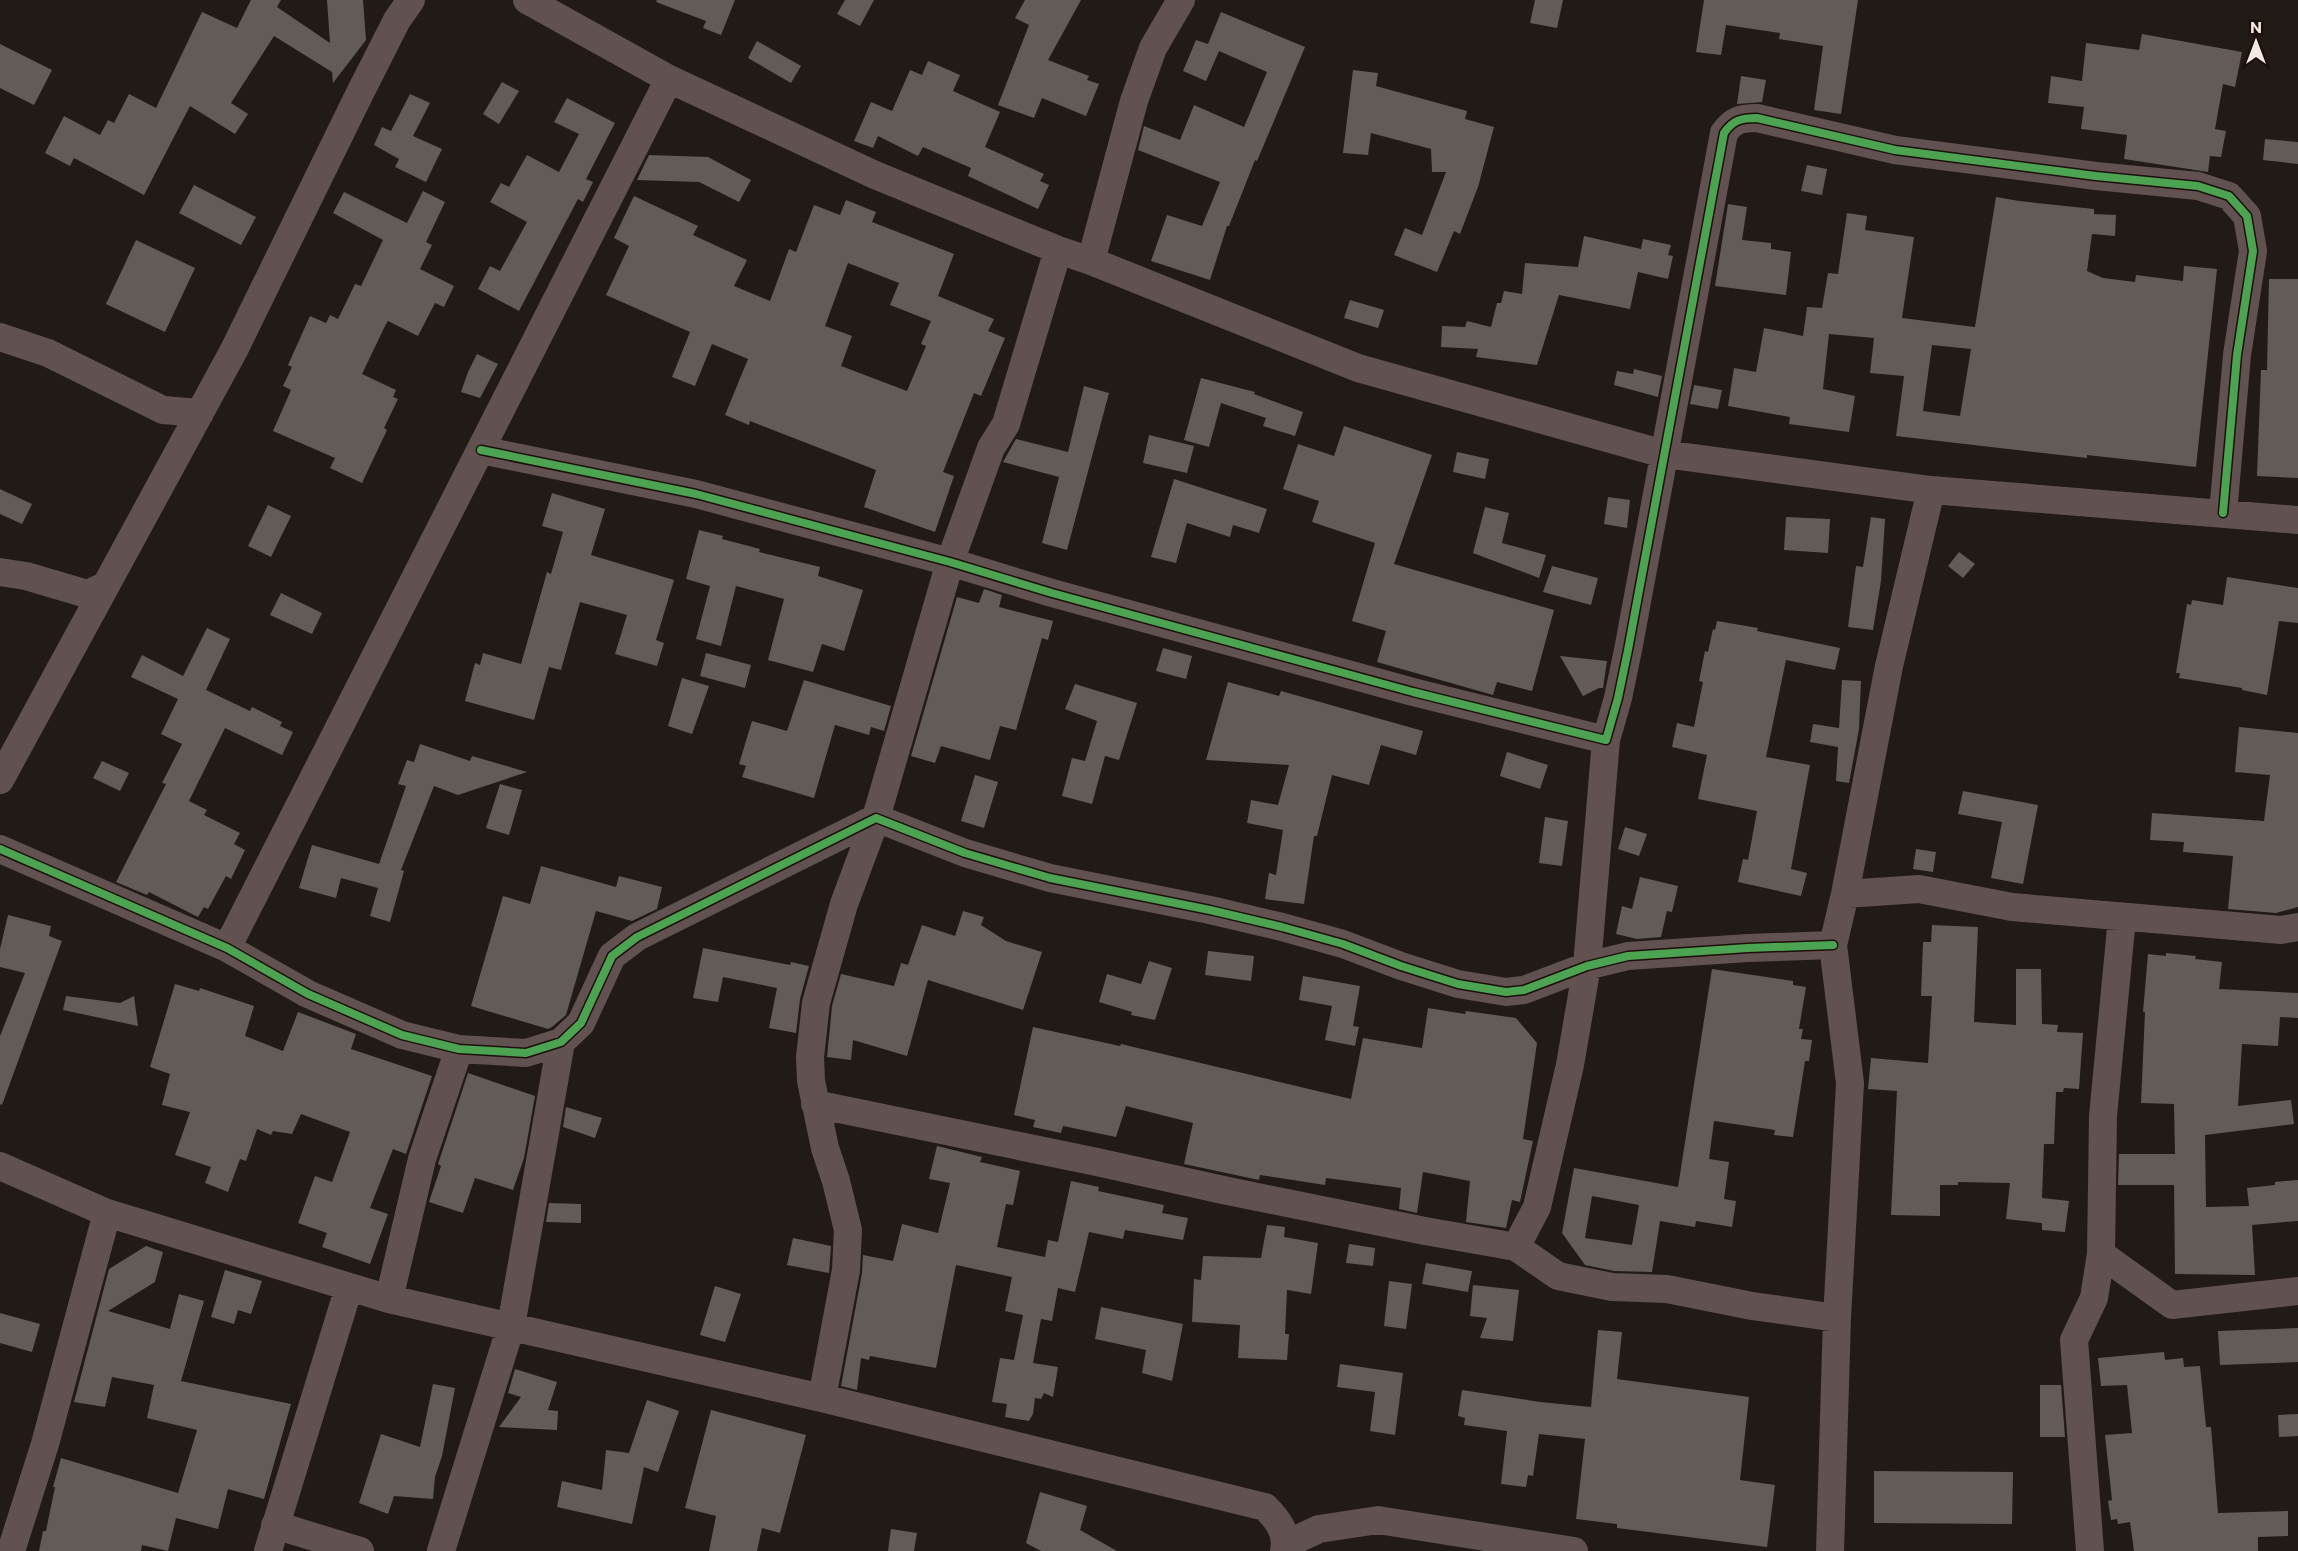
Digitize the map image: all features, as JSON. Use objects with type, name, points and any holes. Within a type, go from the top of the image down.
[{"type":"street","points":[[0,780],[234,350],[397,20],[411,0]]},
{"type":"street","points":[[526,0],[669,79],[875,175],[1358,368],[1664,454],[1931,490],[2298,519]]},
{"type":"street","points":[[1090,261],[1134,101],[1153,48],[1181,0]]},
{"type":"street","points":[[227,948],[669,79]]},
{"type":"street","points":[[1516,1247],[1537,1207],[1570,1065],[1587,966],[1606,740],[1622,679],[1724,133],[1731,123],[1743,118],[1757,118],[1895,150],[2096,176],[2198,186],[2229,196],[2247,216],[2253,251],[2237,355],[2223,513]]},
{"type":"street","points":[[822,1398],[846,1270],[848,1230],[825,1148],[811,1082],[810,1057],[816,1003],[844,904],[876,818],[950,562],[991,448],[1006,424],[1058,250]]},
{"type":"street","points":[[0,337],[48,353],[163,410],[200,413]]},
{"type":"street","points":[[481,450],[696,494],[950,562],[1053,593],[1413,692],[1606,740]]},
{"type":"street","points":[[1830,1551],[1837,1318],[1850,1083],[1833,945],[1889,666],[1931,490]]},
{"type":"street","points":[[0,572],[26,576],[87,594],[105,586]]},
{"type":"street","points":[[0,849],[227,948],[308,994],[402,1035],[459,1049],[526,1053],[561,1042],[581,1023],[612,956],[637,937],[876,818],[965,853],[1050,878],[1282,927],[1343,944],[1458,984],[1506,992],[1524,990],[1587,966],[1628,956],[1833,945]]},
{"type":"street","points":[[1845,894],[1920,889],[2012,907],[2281,930],[2298,927]]},
{"type":"street","points":[[2090,1551],[2074,1340],[2094,1298],[2101,1254],[2103,1116],[2122,918]]},
{"type":"street","points":[[441,1551],[511,1326],[561,1042]]},
{"type":"street","points":[[389,1299],[422,1159],[459,1049]]},
{"type":"street","points":[[815,1104],[1086,1159],[1234,1193],[1516,1247],[1558,1276],[1612,1287],[1666,1289],[1752,1306],[1837,1318]]},
{"type":"street","points":[[0,1166],[107,1213],[389,1299],[822,1398],[1265,1507],[1280,1522],[1284,1548],[1319,1529],[1377,1521],[1574,1551]]},
{"type":"street","points":[[11,1551],[45,1444],[107,1213]]},
{"type":"street","points":[[2101,1254],[2172,1305],[2298,1291]]},
{"type":"street","points":[[349,1287],[271,1538],[360,1551]]},
{"type":"building","points":[[251,0],[281,0],[277,7],[330,43],[327,0],[363,0],[366,40],[333,83],[332,72],[274,36],[231,103],[248,114],[235,134],[190,106],[144,195],[74,158],[70,166],[45,153],[64,116],[100,135],[108,120],[114,123],[129,94],[156,108],[202,12],[237,28]]},
{"type":"building","points":[[657,0],[735,0],[721,35],[703,28],[706,21],[656,2]]},
{"type":"building","points":[[845,0],[874,0],[860,26],[837,14]]},
{"type":"building","points":[[1025,0],[1081,0],[1048,60],[1089,76],[1087,80],[1099,84],[1086,116],[1042,98],[1034,118],[998,105],[1029,25],[1015,18]]},
{"type":"building","points":[[1535,0],[1563,0],[1557,28],[1530,23]]},
{"type":"building","points":[[1704,0],[1858,0],[1841,114],[1814,110],[1823,46],[1779,39],[1780,33],[1726,25],[1721,55],[1696,52]]},
{"type":"building","points":[[1221,12],[1305,47],[1257,161],[1255,160],[1229,226],[1227,226],[1210,280],[1151,261],[1167,215],[1202,226],[1220,182],[1138,150],[1144,126],[1180,140],[1194,105],[1244,127],[1267,72],[1219,51],[1206,81],[1183,71],[1196,40],[1208,44]]},
{"type":"building","points":[[2142,34],[2242,52],[2235,87],[2223,84],[2215,129],[2226,131],[2221,157],[2210,156],[2208,172],[2124,159],[2127,135],[2081,129],[2084,107],[2048,103],[2051,76],[2082,81],[2086,43],[2139,50]]},
{"type":"building","points":[[757,41],[801,66],[791,83],[748,58]]},
{"type":"building","points":[[0,44],[52,70],[34,105],[0,88]]},
{"type":"building","points":[[928,61],[960,75],[953,91],[1000,112],[985,147],[1044,174],[1040,181],[1049,185],[1038,209],[968,176],[971,168],[923,147],[918,156],[878,136],[873,148],[854,141],[871,102],[892,111],[910,70],[922,75]]},
{"type":"building","points":[[1353,70],[1378,73],[1376,86],[1467,111],[1465,119],[1494,127],[1478,187],[1460,234],[1454,231],[1437,272],[1394,255],[1405,228],[1422,235],[1446,172],[1432,172],[1431,149],[1371,133],[1368,155],[1343,153]]},
{"type":"building","points":[[1741,76],[1766,80],[1762,102],[1737,104]]},
{"type":"building","points":[[502,82],[519,91],[499,124],[483,114]]},
{"type":"building","points":[[410,94],[430,103],[413,136],[442,149],[426,182],[395,167],[399,159],[374,145],[382,127],[391,131]]},
{"type":"building","points":[[567,98],[615,123],[586,179],[593,182],[583,202],[578,199],[519,311],[478,289],[490,266],[500,271],[527,222],[490,202],[501,183],[509,187],[527,155],[559,172],[579,134],[554,122]]},
{"type":"building","points":[[2265,139],[2298,142],[2298,164],[2263,160]]},
{"type":"building","points":[[649,155],[708,157],[751,180],[739,202],[699,182],[637,180]]},
{"type":"building","points":[[1807,165],[1827,169],[1822,195],[1801,191]]},
{"type":"building","points":[[194,185],[256,217],[241,245],[179,213]]},
{"type":"building","points":[[423,191],[445,202],[426,242],[432,245],[420,269],[454,286],[444,307],[435,303],[418,336],[388,321],[362,374],[396,390],[393,397],[398,399],[384,428],[387,430],[362,483],[330,468],[335,458],[273,431],[291,390],[283,386],[292,367],[288,365],[310,316],[326,323],[330,315],[338,319],[355,284],[361,286],[383,240],[333,213],[344,192],[407,223]]},
{"type":"building","points":[[634,196],[698,226],[693,235],[747,260],[734,286],[770,301],[789,249],[796,252],[814,205],[840,215],[846,200],[876,212],[872,222],[954,254],[938,296],[994,319],[988,331],[1005,338],[981,396],[974,393],[943,472],[954,476],[935,532],[864,507],[876,470],[750,421],[749,425],[725,415],[748,359],[712,344],[695,386],[672,377],[690,332],[606,295],[629,246],[614,238]],"holes":[[[848,263],[899,283],[890,305],[931,321],[921,344],[926,346],[907,391],[841,366],[852,336],[825,326]]]},
{"type":"building","points":[[1996,197],[2094,209],[2094,214],[2116,215],[2115,236],[2092,234],[2087,271],[2103,278],[2135,282],[2136,275],[2183,281],[2184,266],[2217,269],[2196,467],[2087,455],[2087,458],[1896,436],[1904,376],[1870,373],[1874,338],[1829,334],[1823,389],[1855,396],[1849,432],[1789,424],[1790,417],[1728,406],[1734,368],[1756,372],[1764,328],[1803,336],[1807,307],[1822,308],[1828,273],[1838,274],[1847,213],[1867,216],[1865,230],[1914,237],[1902,318],[1975,327]],"holes":[[[1932,345],[1971,349],[1960,416],[1923,411]]]},
{"type":"building","points":[[1728,204],[1747,207],[1742,240],[1771,243],[1771,249],[1791,252],[1786,295],[1715,286]]},
{"type":"building","points":[[1584,236],[1641,249],[1643,239],[1671,245],[1668,255],[1673,256],[1668,279],[1638,272],[1630,309],[1559,295],[1537,365],[1476,357],[1478,349],[1441,347],[1442,326],[1465,327],[1467,321],[1491,327],[1497,303],[1501,303],[1504,291],[1522,294],[1525,263],[1578,267]]},
{"type":"building","points":[[136,240],[195,268],[165,332],[106,304]]},
{"type":"building","points":[[2269,279],[2298,279],[2298,478],[2257,476],[2261,370],[2267,370]]},
{"type":"building","points":[[1350,300],[1384,310],[1378,328],[1344,318]]},
{"type":"building","points":[[477,354],[498,364],[480,398],[461,392]]},
{"type":"building","points":[[1634,369],[1662,376],[1658,397],[1614,385],[1617,371],[1633,374]]},
{"type":"building","points":[[1201,378],[1255,392],[1254,394],[1303,412],[1295,436],[1263,426],[1266,418],[1221,403],[1209,447],[1184,440]]},
{"type":"building","points":[[1694,385],[1722,390],[1718,409],[1690,404]]},
{"type":"building","points":[[1084,386],[1109,393],[1067,550],[1042,543],[1059,477],[1003,462],[1016,439],[1068,452]]},
{"type":"building","points":[[1344,426],[1432,455],[1394,564],[1554,610],[1532,691],[1497,682],[1493,695],[1377,662],[1386,631],[1352,621],[1375,543],[1312,522],[1319,501],[1283,489],[1298,444],[1334,456]]},
{"type":"building","points":[[1149,435],[1194,446],[1187,473],[1143,463]]},
{"type":"building","points":[[1457,452],[1489,459],[1485,479],[1453,472]]},
{"type":"building","points":[[1174,479],[1267,509],[1259,533],[1233,525],[1230,537],[1187,523],[1176,563],[1151,557]]},
{"type":"building","points":[[0,489],[32,504],[22,524],[0,514]]},
{"type":"building","points":[[552,493],[605,509],[591,555],[674,580],[656,640],[664,643],[657,666],[615,654],[627,615],[580,602],[561,670],[549,667],[534,720],[465,701],[475,663],[480,665],[483,653],[521,664],[547,572],[551,574],[563,532],[542,526]]},
{"type":"building","points":[[1608,497],[1630,500],[1627,528],[1604,524]]},
{"type":"building","points":[[268,505],[291,516],[271,557],[248,546]]},
{"type":"building","points":[[1485,507],[1509,513],[1502,543],[1546,555],[1539,578],[1473,553]]},
{"type":"building","points":[[1786,517],[1830,519],[1828,553],[1784,550]]},
{"type":"building","points":[[1871,517],[1885,519],[1881,581],[1873,630],[1848,627],[1856,566],[1863,567]]},
{"type":"building","points":[[699,530],[760,549],[759,552],[820,567],[818,576],[863,590],[844,651],[822,644],[813,672],[768,660],[784,599],[736,586],[721,646],[696,639],[710,586],[686,579]]},
{"type":"building","points":[[1959,552],[1975,564],[1963,578],[1948,566]]},
{"type":"building","points":[[1552,566],[1598,578],[1591,605],[1543,592]]},
{"type":"building","points":[[2227,577],[2298,588],[2298,623],[2279,621],[2267,695],[2242,690],[2242,688],[2179,678],[2180,673],[2176,673],[2187,604],[2191,605],[2192,600],[2223,605]]},
{"type":"building","points":[[984,589],[1002,595],[999,607],[1053,621],[1048,640],[1042,638],[1016,730],[1000,726],[990,760],[941,746],[935,763],[911,756],[957,597],[979,603]]},
{"type":"building","points":[[281,593],[322,613],[312,634],[270,615]]},
{"type":"building","points":[[1717,621],[1758,628],[1757,631],[1840,648],[1835,670],[1786,660],[1766,757],[1810,765],[1791,869],[1807,873],[1801,896],[1738,882],[1743,859],[1748,860],[1757,811],[1698,799],[1707,755],[1672,747],[1677,723],[1694,727],[1703,682],[1699,681],[1705,651],[1708,652]]},
{"type":"building","points":[[207,628],[230,639],[206,690],[250,711],[252,707],[282,722],[280,726],[293,732],[282,755],[225,728],[189,801],[207,810],[204,815],[240,833],[234,844],[245,850],[231,879],[226,876],[208,909],[204,907],[198,917],[149,892],[147,895],[116,882],[166,784],[162,783],[182,744],[161,734],[178,699],[131,677],[142,655],[183,676]]},
{"type":"building","points":[[1163,648],[1192,656],[1186,679],[1156,671]]},
{"type":"building","points":[[706,653],[751,665],[745,688],[700,676]]},
{"type":"building","points":[[1560,656],[1607,661],[1603,688],[1583,696]]},
{"type":"building","points":[[682,678],[709,686],[692,734],[668,726]]},
{"type":"building","points":[[804,680],[891,706],[884,731],[871,727],[869,735],[835,725],[814,798],[742,777],[746,766],[739,764],[752,721],[787,731]]},
{"type":"building","points":[[1842,680],[1861,681],[1859,729],[1849,783],[1836,781],[1838,747],[1810,742],[1813,724],[1839,728]]},
{"type":"building","points":[[1228,682],[1279,696],[1281,691],[1423,731],[1416,755],[1381,745],[1369,785],[1332,775],[1317,836],[1314,836],[1304,904],[1265,899],[1269,873],[1276,875],[1283,830],[1247,823],[1251,800],[1278,805],[1289,765],[1206,760]]},
{"type":"building","points":[[1075,684],[1137,703],[1119,760],[1105,756],[1092,804],[1062,796],[1072,758],[1085,761],[1097,721],[1065,709]]},
{"type":"building","points":[[2239,727],[2298,733],[2298,907],[2276,913],[2228,909],[2233,856],[2183,852],[2184,842],[2150,840],[2152,813],[2264,821],[2270,775],[2235,772]]},
{"type":"building","points":[[420,744],[470,761],[472,756],[527,772],[458,795],[434,786],[401,870],[404,871],[390,922],[370,916],[378,888],[341,878],[336,898],[299,888],[312,845],[379,864],[406,786],[398,784],[407,760],[414,762]]},
{"type":"building","points":[[1507,752],[1548,765],[1540,789],[1500,776]]},
{"type":"building","points":[[102,761],[129,773],[120,791],[93,778]]},
{"type":"building","points":[[975,775],[998,782],[984,828],[961,821]]},
{"type":"building","points":[[500,784],[522,790],[509,835],[486,828]]},
{"type":"building","points":[[1963,791],[2038,805],[2023,884],[1991,878],[2002,822],[1958,814]]},
{"type":"building","points":[[1545,817],[1568,821],[1562,866],[1539,863]]},
{"type":"building","points":[[1625,827],[1647,834],[1639,856],[1618,849]]},
{"type":"building","points":[[1916,849],[1936,852],[1933,872],[1913,869]]},
{"type":"building","points":[[541,866],[616,887],[619,876],[662,887],[657,909],[632,921],[596,911],[566,1015],[548,1029],[471,1006],[503,896],[530,904]]},
{"type":"building","points":[[1640,877],[1678,886],[1672,912],[1667,911],[1661,937],[1637,939],[1616,934],[1622,906],[1632,909]]},
{"type":"building","points":[[963,911],[984,917],[981,925],[1006,941],[1042,952],[1023,1010],[928,980],[907,1056],[853,1040],[851,1060],[827,1057],[832,1006],[841,974],[894,986],[901,963],[908,965],[922,925],[955,936]]},
{"type":"building","points":[[8,915],[51,926],[49,936],[62,941],[2,1105],[0,1104],[0,1036],[25,973],[0,967],[0,949]]},
{"type":"building","points":[[1932,925],[1978,927],[1974,1022],[2016,1025],[2016,969],[2041,969],[2042,1024],[2058,1025],[2057,1032],[2083,1033],[2079,1089],[2064,1088],[2063,1092],[2056,1092],[2054,1144],[2044,1144],[2042,1198],[2069,1201],[2065,1232],[2042,1230],[2042,1223],[2006,1219],[2010,1183],[1958,1182],[1958,1185],[1940,1185],[1940,1216],[1891,1215],[1897,1091],[1868,1089],[1871,1058],[1928,1063],[1932,996],[1921,996],[1923,942],[1931,942]]},
{"type":"building","points":[[703,948],[790,965],[791,962],[809,966],[800,999],[796,1033],[769,1028],[777,988],[723,977],[718,1002],[693,998]]},
{"type":"building","points":[[1208,951],[1254,956],[1251,981],[1205,975]]},
{"type":"building","points":[[2166,953],[2222,962],[2219,989],[2298,993],[2298,1018],[2280,1017],[2278,1046],[2242,1044],[2238,1106],[2291,1100],[2294,1124],[2205,1135],[2206,1207],[2249,1206],[2247,1188],[2298,1180],[2298,1221],[2252,1225],[2255,1275],[2175,1274],[2174,1185],[2118,1185],[2119,1154],[2175,1154],[2174,1104],[2141,1103],[2145,1012],[2143,1012],[2148,954],[2166,956]]},
{"type":"building","points":[[1149,961],[1172,968],[1155,1020],[1131,1015],[1132,1012],[1099,1002],[1107,974],[1141,984]]},
{"type":"building","points":[[1712,969],[1793,981],[1793,985],[1806,987],[1799,1029],[1803,1029],[1801,1039],[1812,1040],[1809,1061],[1805,1061],[1793,1137],[1774,1135],[1775,1130],[1714,1121],[1709,1159],[1729,1162],[1724,1199],[1736,1201],[1732,1227],[1696,1221],[1695,1227],[1660,1221],[1652,1272],[1614,1271],[1585,1265],[1562,1233],[1574,1168],[1678,1187]],"holes":[[[1592,1196],[1639,1205],[1632,1245],[1585,1238]]]},
{"type":"building","points":[[1303,976],[1360,986],[1353,1026],[1359,1027],[1355,1046],[1325,1040],[1332,1006],[1299,1000]]},
{"type":"building","points":[[175,984],[199,991],[200,988],[254,1006],[245,1036],[283,1051],[298,1012],[356,1034],[351,1049],[432,1076],[406,1154],[393,1149],[370,1208],[388,1214],[370,1264],[322,1247],[327,1233],[298,1223],[315,1176],[332,1182],[350,1132],[301,1114],[292,1134],[273,1131],[271,1135],[257,1129],[246,1161],[240,1159],[228,1192],[205,1183],[211,1167],[175,1155],[190,1112],[162,1105],[170,1074],[150,1067]]},
{"type":"building","points":[[66,996],[120,1003],[134,996],[138,1026],[63,1010]]},
{"type":"building","points":[[1428,1008],[1516,1018],[1537,1043],[1523,1139],[1533,1141],[1520,1202],[1512,1200],[1506,1228],[1466,1222],[1470,1181],[1423,1172],[1417,1213],[1399,1209],[1401,1188],[1326,1178],[1325,1185],[1260,1175],[1259,1180],[1184,1164],[1193,1123],[1126,1106],[1116,1137],[1063,1126],[1061,1133],[1033,1127],[1035,1120],[1014,1115],[1033,1027],[1120,1046],[1121,1044],[1351,1099],[1363,1038],[1422,1048]]},
{"type":"building","points":[[468,1073],[535,1096],[524,1158],[513,1190],[475,1178],[463,1213],[429,1202],[441,1166],[438,1164]]},
{"type":"building","points":[[566,1107],[602,1118],[595,1138],[563,1127]]},
{"type":"building","points":[[937,1146],[982,1157],[980,1162],[1020,1171],[1013,1205],[1006,1204],[997,1247],[1045,1257],[1048,1240],[1058,1242],[1071,1181],[1099,1187],[1098,1191],[1164,1205],[1162,1213],[1188,1218],[1183,1240],[1125,1230],[1123,1239],[1089,1232],[1075,1292],[1058,1288],[1052,1321],[1041,1319],[1033,1363],[1058,1367],[1053,1397],[1044,1393],[1041,1399],[1035,1398],[1033,1414],[1029,1421],[1005,1417],[1007,1404],[992,1402],[1000,1358],[1014,1360],[1023,1315],[1005,1311],[1012,1277],[956,1265],[936,1368],[870,1356],[869,1360],[861,1358],[857,1390],[841,1386],[862,1273],[863,1255],[893,1261],[902,1224],[938,1233],[950,1183],[929,1179]]},
{"type":"building","points":[[549,1203],[581,1204],[581,1223],[546,1222]]},
{"type":"building","points":[[1267,1225],[1285,1227],[1284,1237],[1318,1243],[1311,1294],[1287,1290],[1285,1334],[1289,1334],[1287,1360],[1238,1358],[1240,1325],[1192,1322],[1194,1279],[1201,1280],[1203,1256],[1261,1258]]},
{"type":"building","points":[[793,1238],[831,1246],[829,1273],[787,1265]]},
{"type":"building","points":[[1349,1244],[1375,1248],[1373,1266],[1346,1263]]},
{"type":"building","points":[[146,1246],[163,1252],[155,1282],[108,1311],[170,1329],[179,1294],[204,1301],[181,1381],[291,1404],[264,1499],[228,1489],[218,1529],[176,1518],[168,1551],[142,1545],[141,1551],[39,1551],[43,1531],[46,1531],[55,1487],[53,1487],[61,1458],[178,1493],[197,1430],[147,1418],[154,1385],[112,1377],[105,1407],[74,1402],[109,1269]]},
{"type":"building","points":[[1426,1263],[1472,1271],[1468,1292],[1422,1284]]},
{"type":"building","points":[[225,1270],[262,1281],[251,1314],[238,1310],[234,1324],[211,1317]]},
{"type":"building","points":[[1389,1281],[1412,1284],[1406,1329],[1384,1326]]},
{"type":"building","points":[[1473,1285],[1519,1290],[1513,1341],[1480,1338],[1487,1318],[1470,1316]]},
{"type":"building","points":[[715,1286],[741,1294],[725,1342],[700,1335]]},
{"type":"building","points":[[1101,1307],[1183,1324],[1172,1381],[1142,1373],[1146,1350],[1095,1339]]},
{"type":"building","points":[[0,1313],[40,1324],[32,1352],[0,1343]]},
{"type":"building","points":[[2298,1328],[2298,1362],[2220,1365],[2218,1331]]},
{"type":"building","points":[[1598,1330],[1622,1332],[1617,1379],[1749,1397],[1740,1480],[1775,1485],[1767,1547],[1617,1528],[1617,1524],[1576,1519],[1585,1439],[1539,1434],[1533,1476],[1528,1475],[1526,1487],[1501,1484],[1507,1431],[1464,1425],[1465,1418],[1458,1416],[1462,1390],[1591,1407]]},
{"type":"building","points":[[2164,1352],[2165,1360],[2183,1358],[2184,1367],[2200,1366],[2206,1427],[2211,1427],[2218,1513],[2288,1511],[2288,1536],[2258,1537],[2258,1551],[2134,1551],[2130,1522],[2118,1524],[2117,1519],[2111,1520],[2108,1501],[2112,1500],[2105,1435],[2132,1433],[2127,1385],[2101,1386],[2098,1358]]},
{"type":"building","points":[[1340,1364],[1403,1373],[1395,1435],[1370,1431],[1375,1392],[1337,1387]]},
{"type":"building","points":[[515,1369],[557,1382],[548,1410],[558,1411],[557,1430],[499,1427],[521,1397],[508,1393]]},
{"type":"building","points":[[433,1384],[455,1388],[442,1456],[435,1477],[433,1499],[394,1496],[388,1514],[359,1503],[381,1434],[420,1447]]},
{"type":"building","points":[[2040,1385],[2061,1385],[2065,1437],[2040,1437]]},
{"type":"building","points":[[647,1400],[679,1411],[658,1472],[644,1467],[632,1524],[557,1507],[562,1481],[602,1490],[606,1450],[629,1453]]},
{"type":"building","points":[[711,1410],[806,1435],[780,1533],[762,1528],[757,1551],[709,1551],[716,1516],[685,1508]]},
{"type":"building","points":[[2298,1414],[2298,1436],[2279,1437],[2278,1415]]},
{"type":"building","points":[[1874,1471],[2013,1472],[2012,1524],[1874,1523]]},
{"type":"building","points":[[1040,1492],[1087,1506],[1080,1530],[1117,1551],[1041,1551],[1026,1543]]},
{"type":"building","points":[[891,1529],[917,1533],[914,1551],[888,1551]]},
{"type":"cycle path","points":[[481,450],[696,494],[950,562],[1052,593],[1413,692],[1606,740],[1628,650],[1724,133],[1738,121],[1757,118],[1895,150],[2096,176],[2198,186],[2229,196],[2247,216],[2253,251],[2237,355],[2223,513]]},
{"type":"cycle path","points":[[0,849],[227,948],[308,994],[402,1035],[459,1049],[526,1053],[561,1042],[581,1023],[612,956],[637,937],[876,818],[965,853],[1050,878],[1282,927],[1343,944],[1458,984],[1506,992],[1524,990],[1587,966],[1628,956],[1833,945]]}]
